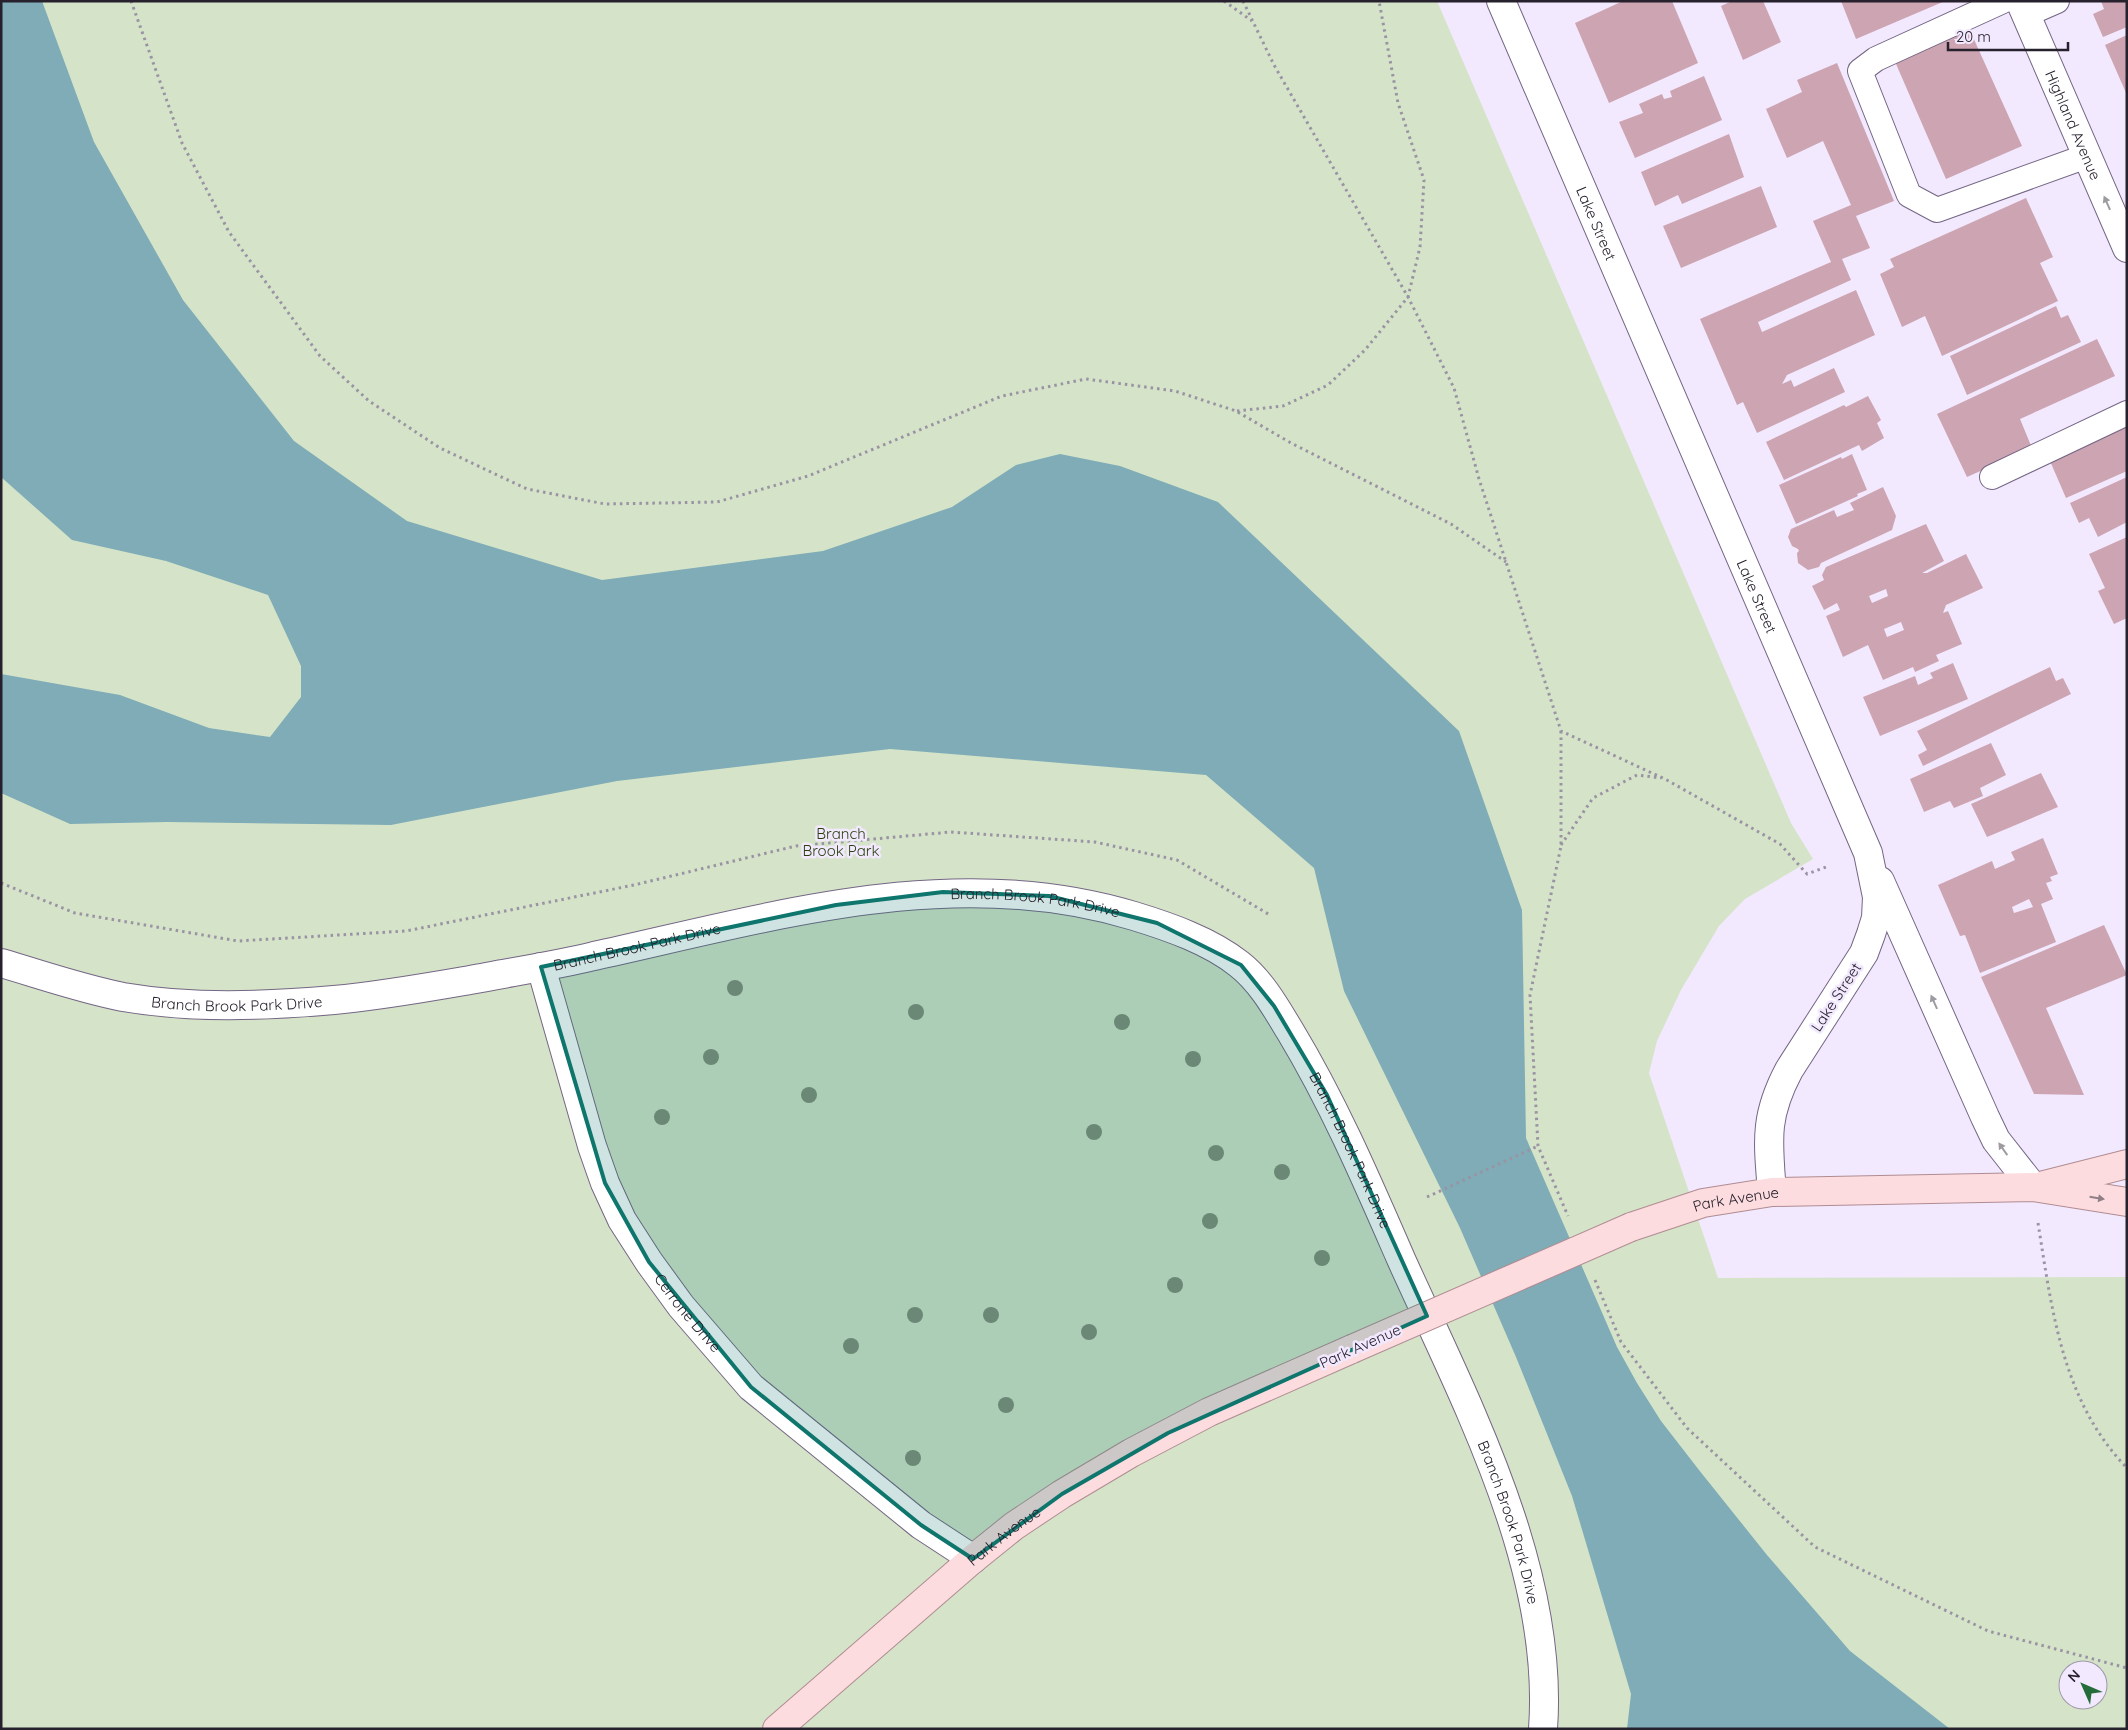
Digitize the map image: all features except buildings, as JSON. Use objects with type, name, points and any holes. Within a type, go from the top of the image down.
[{"type":"main road","name":"Park Avenue","points":[[2033,1187],[2127,1164]]},
{"type":"main road","name":"Park Avenue","points":[[777,1729],[973,1559],[1022,1521],[1062,1494],[1131,1453],[1209,1412],[1631,1227],[1703,1203],[1772,1192],[2033,1187],[2127,1202]]},
{"type":"street","name":"Lake Street","points":[[1501,1],[1868,853],[1877,897],[1876,918],[1872,934],[1864,953],[1779,1089],[1772,1109],[1769,1131],[1772,1192]]},
{"type":"street","name":"Highland Avenue","points":[[2016,6],[2087,156],[2127,248]]},
{"type":"street","points":[[1868,853],[1996,1140],[2033,1187]]},
{"type":"street","name":"Branch Brook Park Drive","points":[[1,963],[82,987],[124,997],[210,1005],[290,1003],[378,995],[541,967],[836,905],[905,895],[977,892],[1049,896],[1087,903],[1157,923],[1219,951],[1240,965],[1258,984],[1274,1006],[1327,1095],[1473,1420],[1495,1475],[1522,1553],[1537,1624],[1543,1683],[1543,1729]]},
{"type":"street","name":"Cerrone Drive","points":[[541,967],[592,1146],[605,1184],[622,1220],[654,1270],[681,1306],[751,1387],[921,1524],[973,1559]]},
{"type":"lane","points":[[2057,1],[2016,6],[1876,59],[1860,71],[1909,194],[1937,210],[2087,156]]},
{"type":"lane","points":[[1992,477],[2127,413]]},
{"type":"path","points":[[131,1],[187,152],[229,232],[320,356],[369,401],[440,448],[527,489],[605,504],[717,502],[808,476],[1002,396],[1086,379],[1175,391],[1236,411],[1291,443],[1451,524],[1506,562]]},
{"type":"path","points":[[1224,1],[1252,21]]},
{"type":"path","points":[[1242,1],[1274,65],[1408,297],[1454,388],[1479,479],[1561,731],[1561,846],[1530,995],[1538,1146],[1568,1217]]},
{"type":"path","points":[[1236,411],[1283,406],[1328,385],[1365,350],[1408,297],[1420,247],[1424,180],[1398,103],[1379,1]]},
{"type":"path","points":[[1561,731],[1665,779],[1780,844],[1807,874],[1826,868]]},
{"type":"path","points":[[1561,846],[1592,798],[1637,775],[1665,779]]},
{"type":"path","points":[[1,883],[75,913],[238,941],[406,931],[634,885],[796,846],[951,832],[1095,842],[1177,860],[1270,915]]},
{"type":"path","points":[[1427,1197],[1538,1146]]},
{"type":"path","points":[[2033,1187],[2053,1319],[2062,1355],[2075,1391],[2097,1430],[2127,1468]]},
{"type":"path","points":[[1594,1280],[1621,1342],[1687,1428],[1815,1547],[1988,1631],[2127,1668]]},
{"type":"highlighted area","points":[[943,892],[1049,896],[1157,923],[1241,965],[1274,1006],[1327,1095],[1427,1316],[1168,1433],[1062,1494],[973,1559],[921,1525],[751,1387],[649,1262],[605,1183],[541,967],[836,905]]},
{"type":"green space","name":"Branch Brook Park","points":[[1,1],[1437,1],[1791,823],[1813,859],[1745,899],[1719,926],[1681,990],[1657,1041],[1649,1073],[1718,1278],[2127,1277],[2127,1729],[1,1729]]},
{"type":"shaded area","points":[[1,1],[42,1],[94,142],[183,300],[294,441],[407,521],[602,580],[823,551],[952,507],[1016,465],[1060,454],[1120,466],[1218,502],[1459,731],[1522,910],[1526,1138],[1617,1347],[1637,1383],[1661,1421],[1699,1470],[1767,1555],[1850,1651],[1950,1729],[1627,1729],[1631,1694],[1572,1496],[1516,1357],[1460,1228],[1344,991],[1314,868],[1206,775],[890,749],[617,781],[391,825],[168,822],[70,824],[1,793],[1,674],[120,695],[209,728],[270,737],[301,697],[301,666],[268,595],[166,561],[72,540],[1,477]]}]
